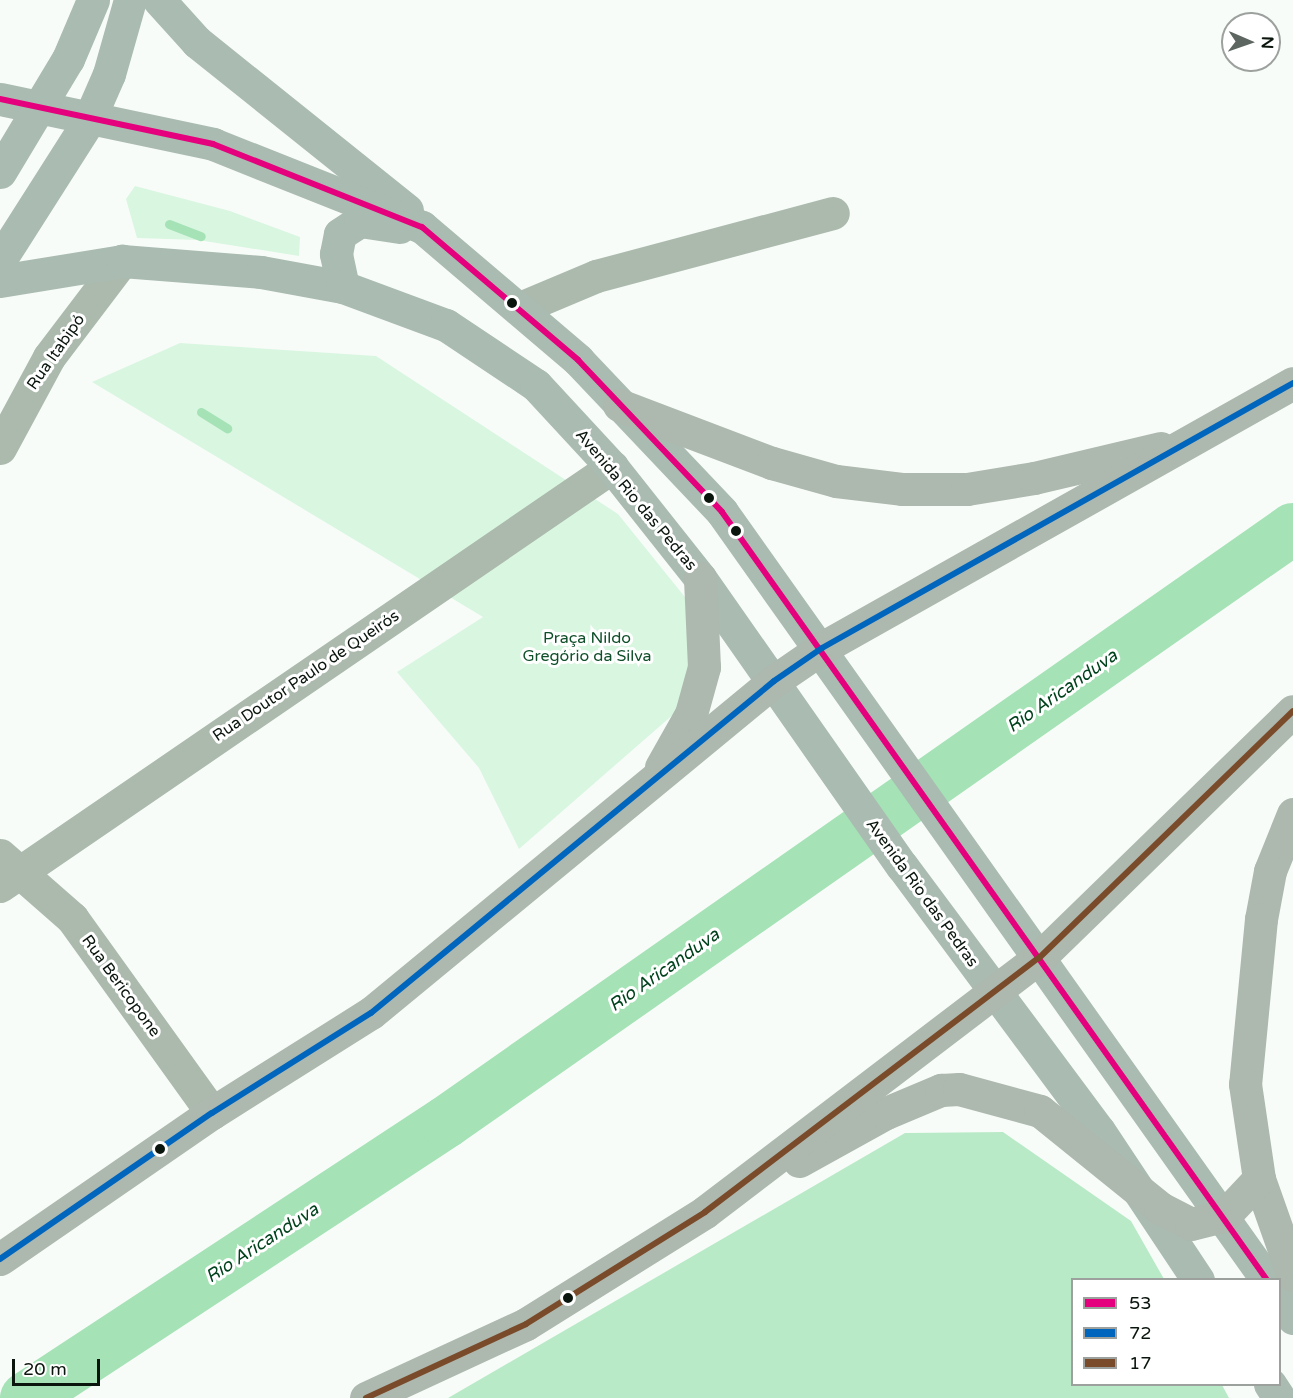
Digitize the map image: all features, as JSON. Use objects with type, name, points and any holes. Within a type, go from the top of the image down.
[{"type":"highway","points":[[0,1259],[213,1113],[370,1013],[649,788],[774,681],[822,648],[1206,436],[1293,383]]},
{"type":"highway","points":[[620,405],[772,463],[836,481],[902,489],[967,489],[1034,478],[1206,436]]},
{"type":"highway","points":[[649,788],[698,695],[704,667],[700,578]]},
{"type":"highway","points":[[705,1212],[1039,958],[1293,711]]},
{"type":"highway","points":[[1293,814],[1270,871],[1249,1012],[1245,1084],[1259,1179],[1293,1275]]},
{"type":"highway","points":[[366,1398],[526,1324],[705,1212],[886,1113],[941,1090],[980,1091],[1040,1111],[1176,1218],[1198,1224],[1224,1216],[1259,1179]]},
{"type":"main road","points":[[0,172],[39,111],[93,0]]},
{"type":"main road","points":[[0,260],[88,122],[109,74],[130,0]]},
{"type":"main road","points":[[159,0],[197,42],[355,164],[425,229],[519,308],[620,405],[722,512],[822,648],[1266,1278]]},
{"type":"main road","points":[[0,99],[88,122],[213,144],[425,229]]},
{"type":"main road","points":[[343,287],[336,254],[340,234],[360,221],[425,229]]},
{"type":"main road","name":"Avenida Rio das Pedras","points":[[0,281],[122,261],[261,273],[343,287],[446,325],[536,386],[612,467],[700,578],[902,866],[1129,1180],[1197,1278]]},
{"type":"main road","points":[[1281,1300],[1293,1318]]},
{"type":"street","points":[[519,308],[596,276],[833,213]]},
{"type":"street","name":"Rua Itabipó","points":[[0,448],[49,357],[122,261]]},
{"type":"street","name":"Rua Doutor Paulo de Queirós","points":[[6,871],[612,467]]},
{"type":"street","name":"Rua Bericopone","points":[[6,871],[72,918],[213,1113]]},
{"type":"green space","points":[[135,186],[230,211],[300,237],[299,256],[198,240],[137,238],[126,199]]},
{"type":"green space","name":"Praça Nildo Gregório da Silva","points":[[180,343],[376,356],[618,514],[693,607],[696,662],[683,706],[519,849],[479,768],[397,672],[483,617],[92,382]]},
{"type":"green space","points":[[1003,1132],[1131,1221],[1163,1278],[1071,1278],[1071,1386],[1223,1386],[1229,1398],[448,1398],[905,1133]]},
{"type":"waterway","points":[[169,224],[201,236]]},
{"type":"waterway","points":[[201,412],[227,428]]},
{"type":"waterway","name":"Rio Aricanduva","points":[[26,1398],[446,1122],[1293,529]]},
{"type":"transit line","name":"53","points":[[0,99],[213,144],[422,227],[578,360],[722,512],[1266,1278]]},
{"type":"transit line","name":"72","points":[[0,1259],[212,1113],[371,1013],[774,681],[822,648],[1293,383]]},
{"type":"transit line","name":"17","points":[[366,1398],[526,1324],[705,1212],[1039,958],[1293,711]]}]
